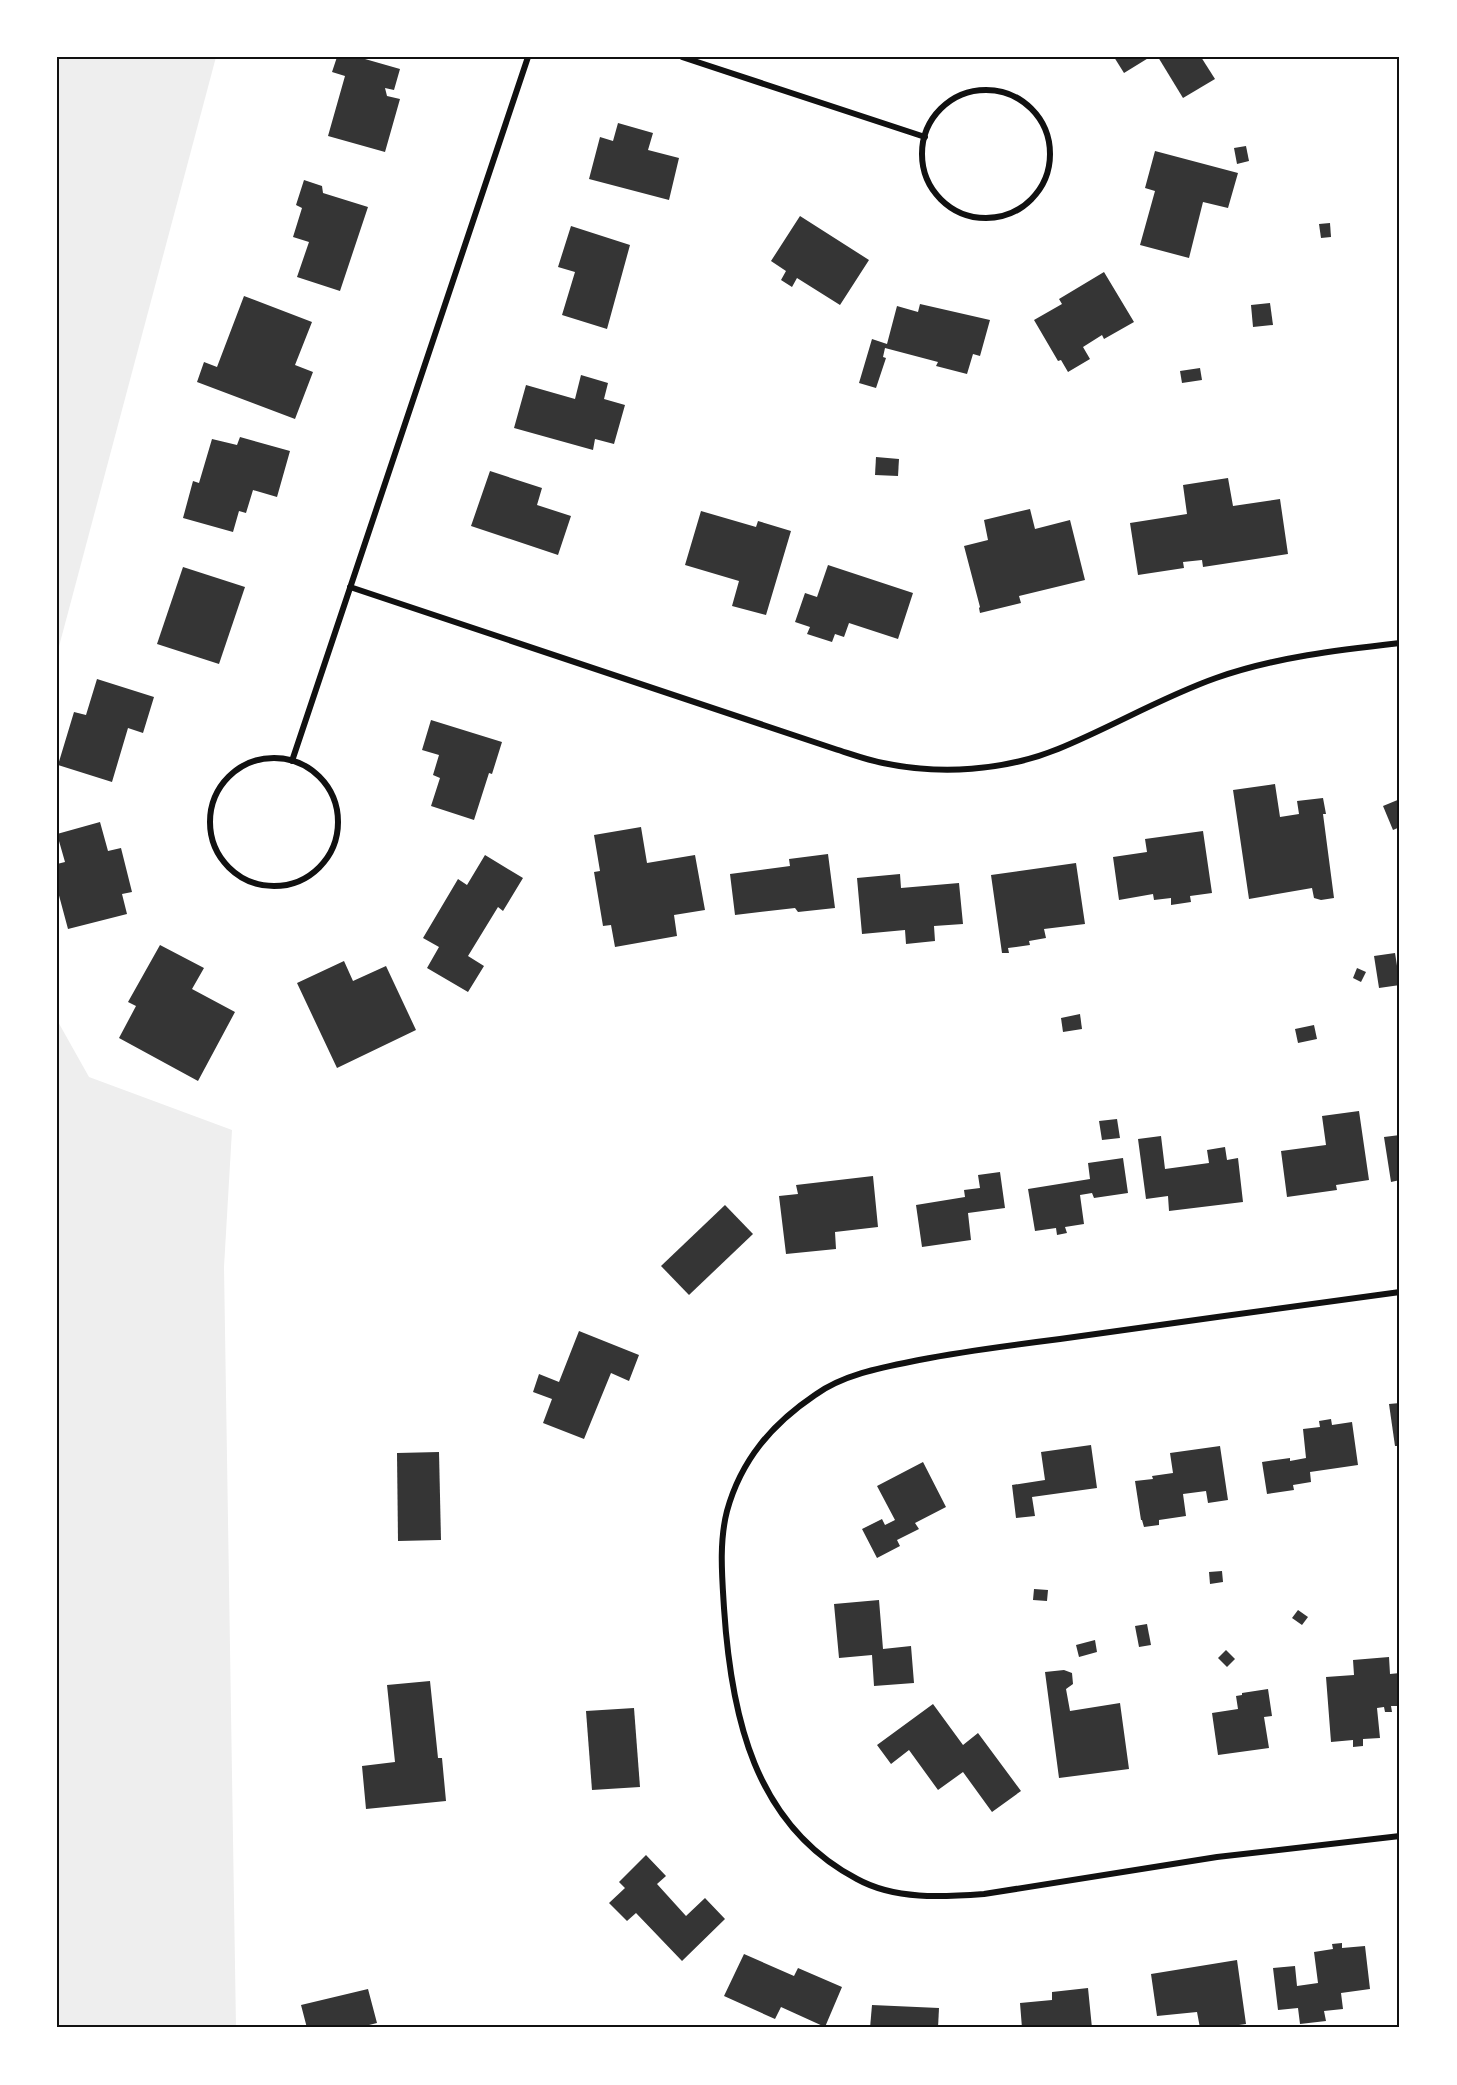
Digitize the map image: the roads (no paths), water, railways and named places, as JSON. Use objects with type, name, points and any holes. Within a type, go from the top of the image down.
[{"type":"street","points":[[292,760],[528,57]]},
{"type":"street","points":[[682,57],[924,137]]},
{"type":"street","points":[[976,91],[1000,91],[1022,101],[1039,118],[1049,141],[1049,165],[1041,188],[1024,205],[1003,216],[991,218],[972,216],[955,210],[945,203],[930,185],[923,162],[924,137],[935,116],[953,99],[976,91]]},
{"type":"street","points":[[350,587],[835,749],[882,763],[929,769],[972,769],[1056,750],[1179,692],[1254,666],[1298,656],[1400,643]]},
{"type":"street","points":[[266,759],[292,760],[309,769],[324,781],[336,804],[338,829],[330,854],[313,873],[289,884],[264,885],[239,875],[221,857],[212,834],[212,808],[222,785],[241,767],[266,759]]},
{"type":"street","points":[[1400,1292],[949,1354],[858,1374],[818,1392],[783,1419],[757,1446],[740,1476],[727,1513],[722,1560],[725,1626],[740,1720],[751,1758],[768,1795],[793,1830],[823,1858],[860,1881],[900,1893],[940,1898],[984,1894],[1217,1857],[1400,1836]]}]
